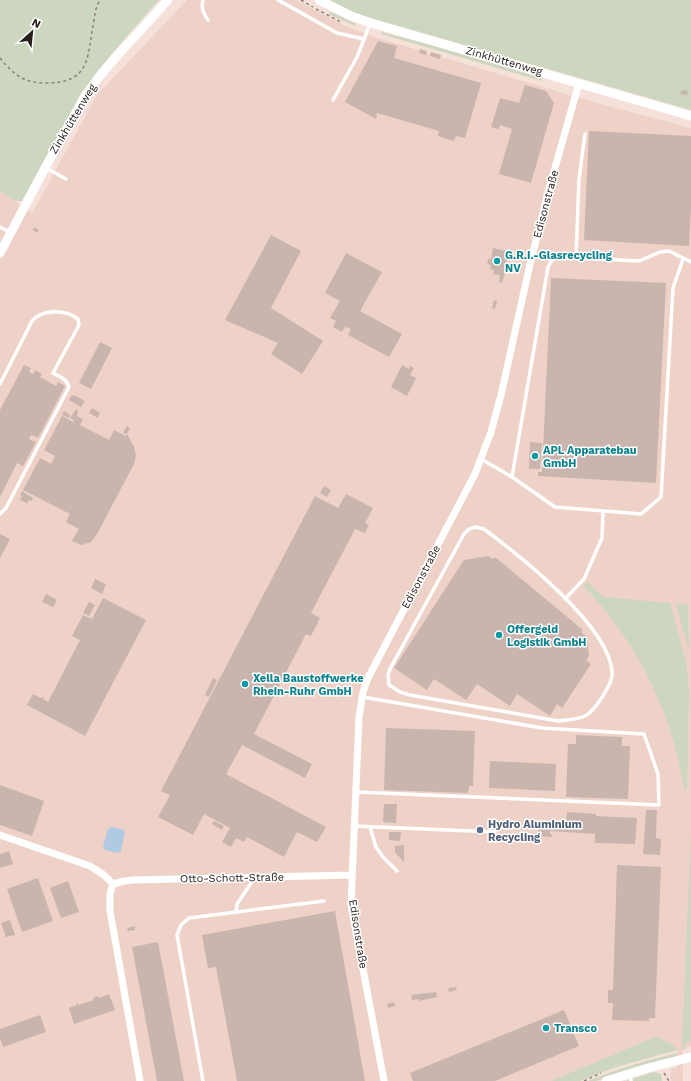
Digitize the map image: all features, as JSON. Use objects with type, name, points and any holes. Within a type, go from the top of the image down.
[{"type":"street","name":"Zinkhüttenweg","points":[[0,253],[84,98],[98,78],[168,0]]},
{"type":"street","name":"Zinkhüttenweg","points":[[319,0],[351,16],[370,23],[691,116]]},
{"type":"street","name":"Edisonstraße","points":[[384,1081],[351,905],[355,792],[359,717],[362,696],[368,678],[481,459],[491,432],[501,395],[530,264],[549,189],[579,83]]},
{"type":"street","points":[[0,835],[90,866],[104,875],[113,884],[110,893],[110,911],[140,1081]]},
{"type":"street","name":"Otto-Schott-Straße","points":[[113,884],[134,880],[352,875]]},
{"type":"street","points":[[606,1081],[631,1077],[691,1057]]},
{"type":"lane","points":[[202,0],[202,8],[208,20]]},
{"type":"lane","points":[[278,0],[336,33],[364,40]]},
{"type":"lane","points":[[333,100],[357,57],[370,23]]},
{"type":"lane","points":[[576,258],[580,179],[585,134]]},
{"type":"lane","points":[[45,168],[66,179]]},
{"type":"lane","points":[[0,227],[11,233]]},
{"type":"lane","points":[[512,477],[548,267],[552,260],[559,257],[640,261],[660,252],[668,251],[691,262]]},
{"type":"lane","points":[[481,459],[512,477],[555,507],[640,514],[661,497],[674,288],[683,258]]},
{"type":"lane","points":[[0,384],[35,317],[41,314],[58,312],[68,313],[78,319],[79,325],[53,373],[63,378],[68,383],[69,387],[6,508],[0,514]]},
{"type":"lane","points":[[565,599],[584,579],[602,538],[603,511]]},
{"type":"lane","points":[[475,527],[484,529],[541,575],[565,599],[594,630],[604,646],[612,671],[611,682],[600,700],[590,713],[582,718],[558,721],[551,720],[410,695],[400,692],[389,685],[388,674],[391,667],[464,534],[469,529],[475,527]]},
{"type":"lane","points":[[355,792],[659,805],[658,774],[644,734],[542,728],[362,696]]},
{"type":"lane","points":[[354,826],[495,832]]},
{"type":"lane","points":[[370,827],[376,847],[383,857],[397,871]]},
{"type":"lane","points":[[236,912],[237,904],[255,877]]},
{"type":"lane","points":[[203,1081],[177,935],[181,925],[189,918],[324,901]]},
{"type":"path","points":[[0,58],[11,71],[29,82],[52,83],[75,78],[84,69],[96,9],[100,0]]},
{"type":"shaded area","points":[[187,0],[296,0],[346,26],[374,37],[597,103],[691,128],[691,1046],[683,1050],[683,1081],[672,1081],[670,1079],[671,1069],[677,1068],[677,1048],[657,1036],[551,1081],[0,1081],[0,190],[32,213],[97,95]]},
{"type":"green space","points":[[0,0],[159,0],[113,52],[82,92],[22,201],[14,201],[0,190]]},
{"type":"green space","points":[[328,0],[691,0],[691,110],[374,19],[358,14]]},
{"type":"green space","points":[[331,12],[356,24],[355,26],[329,14]]},
{"type":"green space","points":[[381,32],[525,73],[542,79],[542,81],[381,34]]},
{"type":"green space","points":[[587,582],[603,597],[670,603],[686,662],[689,690],[687,789],[684,789],[671,733],[650,680],[621,631],[584,586]]},
{"type":"green space","points":[[676,604],[688,605],[689,651]]},
{"type":"green space","points":[[691,830],[691,1041],[686,1043],[685,1049],[682,1049]]},
{"type":"green space","points":[[657,1036],[677,1048],[677,1050],[613,1068],[580,1081],[551,1081]]},
{"type":"green space","points":[[677,1053],[678,1056],[640,1066],[596,1081],[588,1081],[632,1065]]},
{"type":"green space","points":[[654,1072],[661,1074],[662,1081],[626,1081]]},
{"type":"water","points":[[112,827],[122,829],[125,832],[121,851],[118,853],[105,850],[103,846],[108,829]]},
{"type":"building","points":[[378,41],[397,46],[394,58],[481,83],[465,138],[456,136],[454,141],[438,136],[439,131],[377,113],[376,119],[345,102]]},
{"type":"building","points":[[420,49],[427,51],[426,55],[419,53]]},
{"type":"building","points":[[431,52],[441,55],[440,59],[430,56]]},
{"type":"building","points":[[525,85],[546,91],[554,103],[531,183],[499,174],[512,129],[500,125],[499,129],[491,127],[500,98],[519,103]]},
{"type":"building","points":[[682,90],[688,91],[687,95],[680,94]]},
{"type":"building","points":[[589,131],[691,136],[691,207],[689,246],[584,240]]},
{"type":"building","points":[[34,227],[39,230],[37,233],[33,230]]},
{"type":"building","points":[[271,235],[301,251],[271,308],[323,341],[302,374],[271,354],[278,343],[225,320]]},
{"type":"building","name":"G.R.I.-Glasrecycling NV","points":[[493,248],[509,252],[502,283],[499,282],[500,275],[493,274],[494,270],[490,269],[491,265],[487,264],[489,258],[491,259]]},
{"type":"building","points":[[346,253],[382,272],[360,311],[402,334],[389,357],[348,335],[351,329],[345,327],[342,332],[333,327],[336,321],[330,318],[340,301],[325,293]]},
{"type":"building","points":[[551,278],[666,283],[656,483],[538,476],[538,472],[542,472]]},
{"type":"building","points":[[494,300],[497,301],[495,309],[492,308]]},
{"type":"building","points":[[100,342],[112,348],[91,389],[79,383]]},
{"type":"building","points":[[24,365],[31,368],[29,372],[33,374],[35,370],[42,374],[40,377],[56,386],[58,382],[65,386],[38,438],[31,435],[29,439],[36,442],[23,466],[17,463],[0,497],[0,410]]},
{"type":"building","points":[[402,365],[409,369],[410,366],[414,368],[410,375],[416,378],[407,396],[391,387]]},
{"type":"building","points":[[74,395],[85,401],[81,407],[69,400],[71,396]]},
{"type":"building","points":[[92,408],[100,413],[98,418],[89,413]]},
{"type":"building","points":[[76,409],[78,411],[77,416],[83,419],[80,425],[109,440],[114,430],[126,436],[127,434],[134,447],[136,455],[134,464],[97,534],[91,542],[81,545],[72,541],[79,529],[66,522],[70,514],[23,490],[40,458],[51,464],[55,456],[44,450],[62,416],[73,422],[74,420],[70,418]]},
{"type":"building","points":[[64,411],[70,415],[69,418],[62,415]]},
{"type":"building","points":[[127,426],[130,428],[127,434],[123,433]]},
{"type":"building","name":"APL Apparatebau GmbH","points":[[530,442],[542,443],[540,469],[529,469]]},
{"type":"building","points":[[324,486],[331,490],[327,497],[320,493]]},
{"type":"building","points":[[22,491],[33,498],[32,501],[29,500],[27,503],[20,500]]},
{"type":"building","name":"Xella Baustoffwerke Rhein-Ruhr GmbH","points":[[346,494],[373,508],[365,523],[369,525],[365,533],[355,529],[311,613],[320,618],[311,636],[306,634],[254,734],[312,764],[305,778],[242,745],[226,774],[326,827],[317,842],[297,832],[284,857],[247,837],[244,842],[236,838],[231,847],[222,842],[230,828],[204,814],[193,835],[158,817],[170,795],[161,791],[315,496],[338,508]]},
{"type":"building","points":[[0,534],[10,539],[0,558]]},
{"type":"building","name":"Offergeld Logistik GmbH","points":[[488,556],[493,559],[495,557],[583,630],[581,632],[587,637],[589,656],[586,660],[591,664],[562,708],[557,704],[550,716],[517,694],[510,706],[477,684],[466,700],[434,679],[427,690],[394,668],[464,560]]},
{"type":"building","points":[[95,579],[106,584],[102,594],[91,588]]},
{"type":"building","points":[[46,594],[57,600],[53,607],[42,602]]},
{"type":"building","points":[[103,598],[146,620],[85,736],[27,705],[33,694],[44,698],[43,699],[48,702],[80,640],[72,636],[83,615],[92,619]]},
{"type":"building","points":[[89,602],[95,605],[89,616],[83,613]]},
{"type":"building","points":[[213,678],[217,680],[209,697],[205,695]]},
{"type":"building","points":[[386,728],[475,731],[473,786],[469,786],[468,793],[384,790]]},
{"type":"building","points":[[576,735],[622,737],[622,746],[630,746],[628,799],[566,797],[568,744],[576,744]]},
{"type":"building","points":[[490,761],[556,764],[555,791],[489,788]]},
{"type":"building","points":[[0,785],[44,801],[32,836],[0,825]]},
{"type":"building","points":[[384,804],[397,804],[396,823],[383,822]]},
{"type":"building","points":[[646,810],[657,810],[656,838],[661,839],[660,855],[643,854]]},
{"type":"building","points":[[567,812],[596,814],[596,816],[637,818],[635,844],[595,843],[595,834],[550,831],[552,837],[539,836],[540,831],[538,831],[538,823],[566,824]]},
{"type":"building","points":[[214,821],[224,826],[222,830],[212,824]]},
{"type":"building","points":[[389,832],[401,832],[400,841],[389,840]]},
{"type":"building","points":[[404,845],[404,862],[395,852],[395,846]]},
{"type":"building","points":[[9,851],[13,864],[0,868],[0,854]]},
{"type":"building","points":[[617,865],[661,867],[655,1018],[649,1018],[649,1021],[612,1020],[613,1003],[608,1003],[608,990],[613,990]]},
{"type":"building","points":[[38,878],[53,921],[22,932],[7,889]]},
{"type":"building","points":[[68,881],[79,912],[61,918],[50,888]]},
{"type":"building","points":[[335,911],[365,1081],[237,1081],[216,967],[208,968],[202,935]]},
{"type":"building","points":[[10,920],[15,935],[6,937],[1,923]]},
{"type":"building","points":[[135,926],[135,930],[128,931],[127,928]]},
{"type":"building","points":[[158,942],[184,1081],[157,1081],[132,947]]},
{"type":"building","points":[[456,987],[457,990],[449,992],[448,988]]},
{"type":"building","points":[[436,992],[437,997],[419,1001],[419,999],[412,1000],[411,995]]},
{"type":"building","points":[[109,994],[115,1010],[74,1024],[69,1008],[77,1005],[76,1004],[78,1003],[78,1005],[94,1000],[93,998],[98,996],[99,998]]},
{"type":"building","points":[[394,1002],[395,1006],[388,1008],[387,1004]]},
{"type":"building","name":"Transco","points":[[564,1010],[579,1046],[495,1081],[413,1081],[410,1073]]},
{"type":"building","points":[[40,1015],[46,1032],[3,1047],[0,1038],[0,1029]]},
{"type":"place","name":"G.R.I.-Glasrecycling NV","points":[[497,261]]},
{"type":"place","name":"APL Apparatebau GmbH","points":[[535,456]]},
{"type":"place","name":"Offergeld Logistik GmbH","points":[[499,635]]},
{"type":"place","name":"Xella Baustoffwerke Rhein-Ruhr GmbH","points":[[245,684]]},
{"type":"place","name":"Hydro Aluminium Recycling","points":[[480,830]]},
{"type":"place","name":"Transco","points":[[546,1028]]}]
